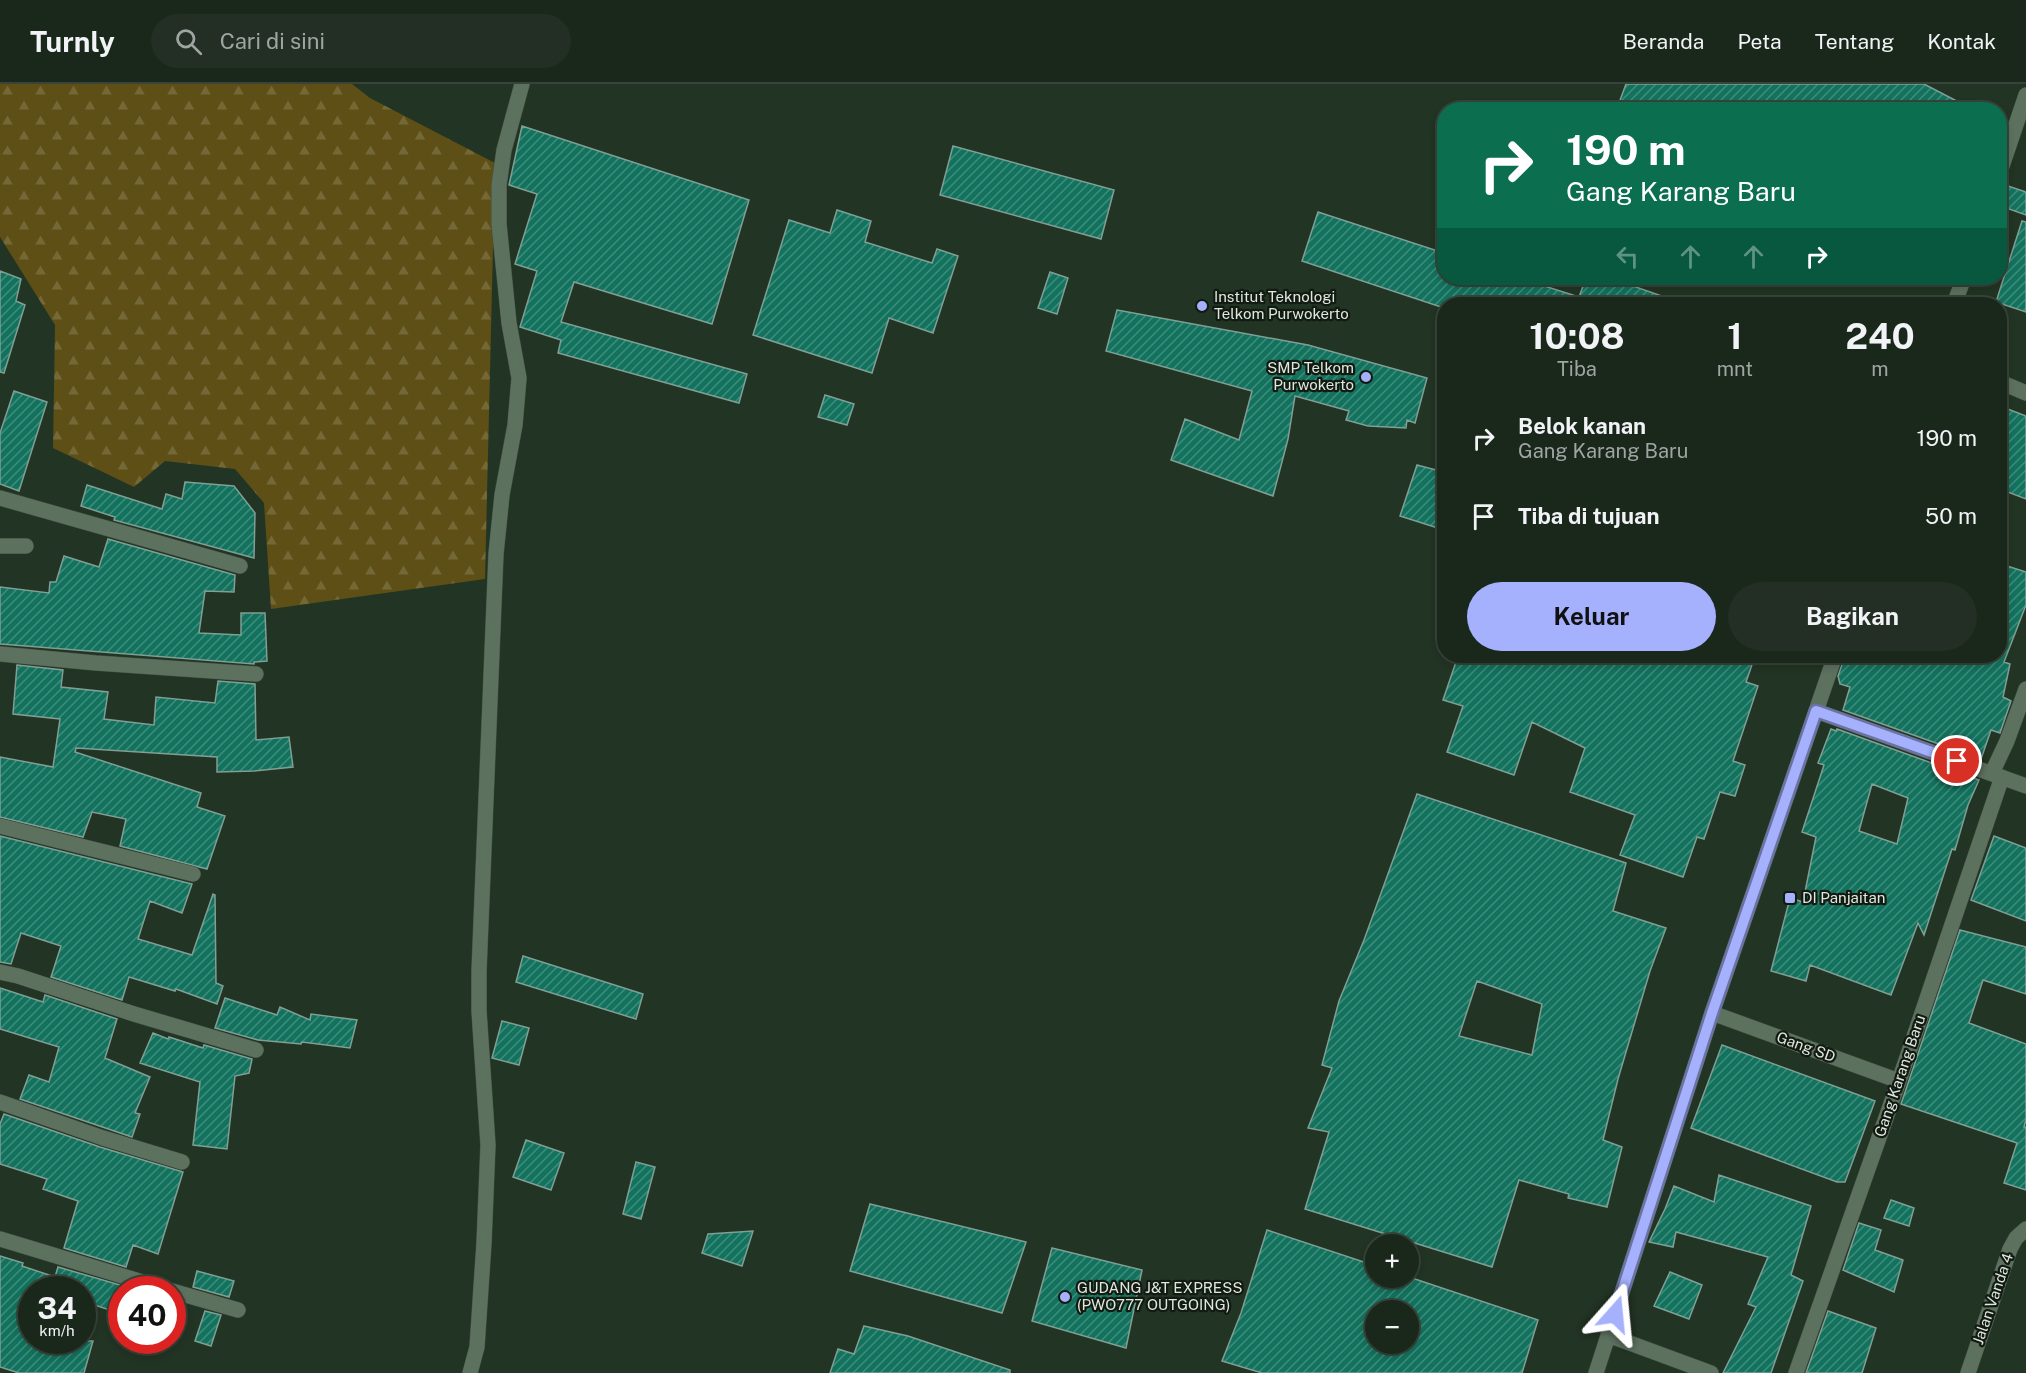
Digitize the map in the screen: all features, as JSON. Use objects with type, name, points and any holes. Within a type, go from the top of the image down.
[{"type":"street","points":[[470,1373],[477,1347],[488,1145],[479,1011],[479,971],[493,609],[502,495],[515,425],[519,378],[509,324],[499,224],[499,185],[504,150],[522,84]]},
{"type":"street","points":[[2007,151],[2026,95]]},
{"type":"street","points":[[2007,385],[2026,393]]},
{"type":"street","points":[[0,498],[240,566]]},
{"type":"street","points":[[0,546],[26,546]]},
{"type":"street","points":[[0,654],[256,674]]},
{"type":"street","points":[[1596,1373],[1712,1013],[1832,663]]},
{"type":"street","points":[[1997,775],[2026,689]]},
{"type":"street","points":[[1816,711],[2026,786]]},
{"type":"street","name":"Gang Karang Baru","points":[[1796,1373],[1899,1081],[1997,775]]},
{"type":"street","points":[[0,826],[193,874]]},
{"type":"street","points":[[0,972],[256,1050]]},
{"type":"street","name":"Gang SD","points":[[1712,1013],[1899,1081]]},
{"type":"street","points":[[0,1102],[103,1138],[182,1162]]},
{"type":"street","name":"Jalan Vanda 4","points":[[1968,1373],[2010,1249],[2016,1238],[2026,1229]]},
{"type":"street","points":[[0,1239],[122,1276]]},
{"type":"street","points":[[186,1295],[238,1310]]},
{"type":"street","points":[[1608,1335],[1711,1373]]},
{"type":"green space","points":[[0,84],[352,84],[370,98],[495,163],[485,579],[271,609],[264,503],[235,469],[165,461],[134,487],[53,448],[55,325],[0,237]]},
{"type":"building","points":[[1626,84],[1924,84],[1959,102],[1619,102]]},
{"type":"building","points":[[522,126],[749,200],[712,324],[574,282],[561,322],[747,374],[739,403],[558,353],[561,340],[520,327],[537,271],[515,264],[537,194],[509,185]]},
{"type":"building","points":[[953,146],[1114,190],[1101,239],[940,195]]},
{"type":"building","points":[[2008,186],[2026,192],[2026,215],[2007,208]]},
{"type":"building","points":[[837,210],[871,221],[865,242],[932,263],[937,249],[958,256],[933,333],[889,318],[872,373],[753,335],[789,220],[830,233]]},
{"type":"building","points":[[1318,212],[1437,251],[1437,285],[1541,285],[1579,297],[1437,297],[1437,306],[1302,261]]},
{"type":"building","points":[[2022,221],[2026,222],[2026,312],[2007,306],[2007,297],[1998,297],[2001,285],[2007,285],[2007,268]]},
{"type":"building","points":[[0,271],[21,279],[16,301],[25,305],[4,373],[0,372]]},
{"type":"building","points":[[1050,272],[1068,278],[1057,314],[1038,308]]},
{"type":"building","points":[[1583,285],[1630,285],[1665,297],[1579,297]]},
{"type":"building","points":[[1117,310],[1308,345],[1427,378],[1415,423],[1407,420],[1406,428],[1368,426],[1346,420],[1349,411],[1295,396],[1288,439],[1273,496],[1171,460],[1185,419],[1239,440],[1252,391],[1106,351]]},
{"type":"building","points":[[14,391],[47,402],[19,491],[0,484],[0,433]]},
{"type":"building","points":[[825,395],[854,404],[847,425],[818,417]]},
{"type":"building","points":[[2007,409],[2026,416],[2026,499],[2007,492]]},
{"type":"building","points":[[1417,465],[1437,470],[1437,528],[1400,516]]},
{"type":"building","points":[[185,482],[234,486],[255,513],[254,558],[114,520],[115,517],[81,506],[87,485],[162,509],[166,494],[182,499]]},
{"type":"building","points":[[108,539],[235,575],[234,592],[205,591],[199,633],[241,635],[241,613],[265,613],[267,661],[254,662],[254,664],[0,644],[0,587],[49,593],[50,582],[56,582],[64,556],[99,567]]},
{"type":"building","points":[[2007,566],[2026,572],[2026,605],[2007,654]]},
{"type":"building","points":[[1456,663],[1753,663],[1746,682],[1758,686],[1733,761],[1745,765],[1735,796],[1720,792],[1704,839],[1697,837],[1683,877],[1620,855],[1635,815],[1570,792],[1585,748],[1532,722],[1514,775],[1447,752],[1463,706],[1443,700]]},
{"type":"building","points":[[1843,663],[2007,663],[2010,664],[2003,697],[2011,701],[2000,733],[1991,730],[1981,759],[1843,710],[1850,687],[1840,684],[1838,676]]},
{"type":"building","points":[[17,665],[63,670],[61,687],[108,692],[104,719],[154,725],[156,697],[215,703],[218,681],[255,684],[256,740],[289,737],[293,767],[217,772],[217,757],[76,748],[75,752],[201,793],[197,807],[225,816],[207,869],[120,846],[126,819],[92,812],[83,837],[0,817],[0,757],[53,767],[60,719],[13,714]]},
{"type":"building","points":[[1831,729],[1836,731],[1837,729],[1979,780],[1968,805],[1955,850],[1952,849],[1924,935],[1918,923],[1891,995],[1810,965],[1806,981],[1771,971],[1790,898],[1803,902],[1816,837],[1802,832],[1824,765],[1818,763]],"holes":[[[1872,784],[1908,798],[1897,844],[1859,831]]]},
{"type":"building","points":[[1417,794],[1626,863],[1613,911],[1666,928],[1650,971],[1618,1079],[1603,1140],[1622,1147],[1607,1207],[1568,1198],[1569,1194],[1519,1180],[1492,1267],[1419,1244],[1419,1234],[1386,1234],[1305,1209],[1329,1132],[1308,1128],[1332,1068],[1322,1065],[1339,1001],[1364,940]],"holes":[[[1477,981],[1542,1004],[1532,1055],[1459,1036]]]},
{"type":"building","points":[[0,836],[192,884],[182,913],[150,901],[138,939],[192,955],[213,894],[215,895],[216,983],[223,986],[217,1004],[176,989],[175,991],[129,977],[122,1000],[51,977],[61,946],[21,933],[11,964],[0,962]]},
{"type":"building","points":[[1994,836],[2026,848],[2026,921],[1971,900]]},
{"type":"building","points":[[1960,930],[2026,947],[2026,994],[1983,980],[1969,1023],[2026,1044],[2026,1120],[2024,1127],[2026,1127],[2026,1190],[2004,1183],[2017,1143],[1901,1104]]},
{"type":"building","points":[[523,956],[643,994],[636,1019],[516,982]]},
{"type":"building","points":[[0,988],[43,1002],[45,995],[117,1019],[105,1058],[150,1077],[135,1113],[140,1114],[132,1137],[20,1099],[29,1075],[49,1082],[59,1047],[0,1029]]},
{"type":"building","points":[[225,998],[277,1015],[280,1007],[310,1020],[311,1014],[357,1020],[350,1048],[302,1042],[301,1044],[258,1040],[215,1028]]},
{"type":"building","points":[[502,1021],[529,1028],[519,1065],[492,1058]]},
{"type":"building","points":[[153,1033],[168,1039],[169,1037],[203,1048],[204,1045],[252,1059],[249,1073],[235,1076],[227,1149],[193,1145],[200,1082],[140,1063]]},
{"type":"building","points":[[1722,1045],[1875,1101],[1845,1182],[1837,1182],[1691,1128]]},
{"type":"building","points":[[4,1114],[100,1147],[183,1172],[158,1254],[133,1245],[126,1267],[64,1248],[78,1201],[43,1189],[47,1179],[0,1164],[0,1124]]},
{"type":"building","points":[[526,1140],[564,1153],[551,1190],[513,1177]]},
{"type":"building","points":[[636,1162],[655,1167],[641,1219],[623,1214]]},
{"type":"building","points":[[1719,1175],[1811,1206],[1791,1275],[1803,1281],[1771,1373],[1723,1373],[1756,1307],[1748,1304],[1768,1257],[1676,1232],[1673,1247],[1649,1242],[1674,1186],[1714,1202]]},
{"type":"building","points":[[1891,1200],[1914,1208],[1909,1226],[1884,1218]]},
{"type":"building","points":[[870,1204],[1026,1242],[1002,1313],[850,1271]]},
{"type":"building","points":[[1859,1223],[1881,1230],[1875,1250],[1903,1260],[1894,1292],[1843,1270]]},
{"type":"building","points":[[1267,1230],[1365,1262],[1365,1288],[1419,1288],[1419,1280],[1538,1320],[1522,1373],[1262,1373],[1222,1361],[1241,1313]]},
{"type":"building","points":[[753,1231],[742,1266],[702,1253],[708,1234]]},
{"type":"building","points":[[1052,1248],[1142,1270],[1126,1348],[1032,1321]]},
{"type":"building","points":[[0,1256],[52,1276],[18,1276],[18,1354],[89,1354],[84,1373],[19,1373],[0,1367]]},
{"type":"building","points":[[58,1267],[89,1276],[55,1276]]},
{"type":"building","points":[[197,1271],[234,1281],[229,1297],[193,1287]]},
{"type":"building","points":[[1670,1272],[1702,1285],[1689,1319],[1654,1306]]},
{"type":"building","points":[[96,1278],[108,1282],[108,1309],[96,1306]]},
{"type":"building","points":[[205,1311],[221,1315],[211,1346],[195,1341]]},
{"type":"building","points":[[1828,1311],[1876,1328],[1862,1373],[1806,1373]]},
{"type":"building","points":[[864,1326],[908,1336],[1010,1370],[1010,1373],[830,1373],[838,1349],[854,1354]]},
{"type":"place","name":"Institut Teknologi Telkom Purwokerto","points":[[1202,306]]},
{"type":"place","name":"SMP Telkom Purwokerto","points":[[1366,377]]},
{"type":"place","name":"DI Panjaitan","points":[[1790,898]]},
{"type":"place","name":"GUDANG J&T EXPRESS (PWO777 OUTGOING)","points":[[1065,1297]]},
{"type":"route","points":[[1615,1314],[1712,1013],[1816,711],[1957,761]]}]
